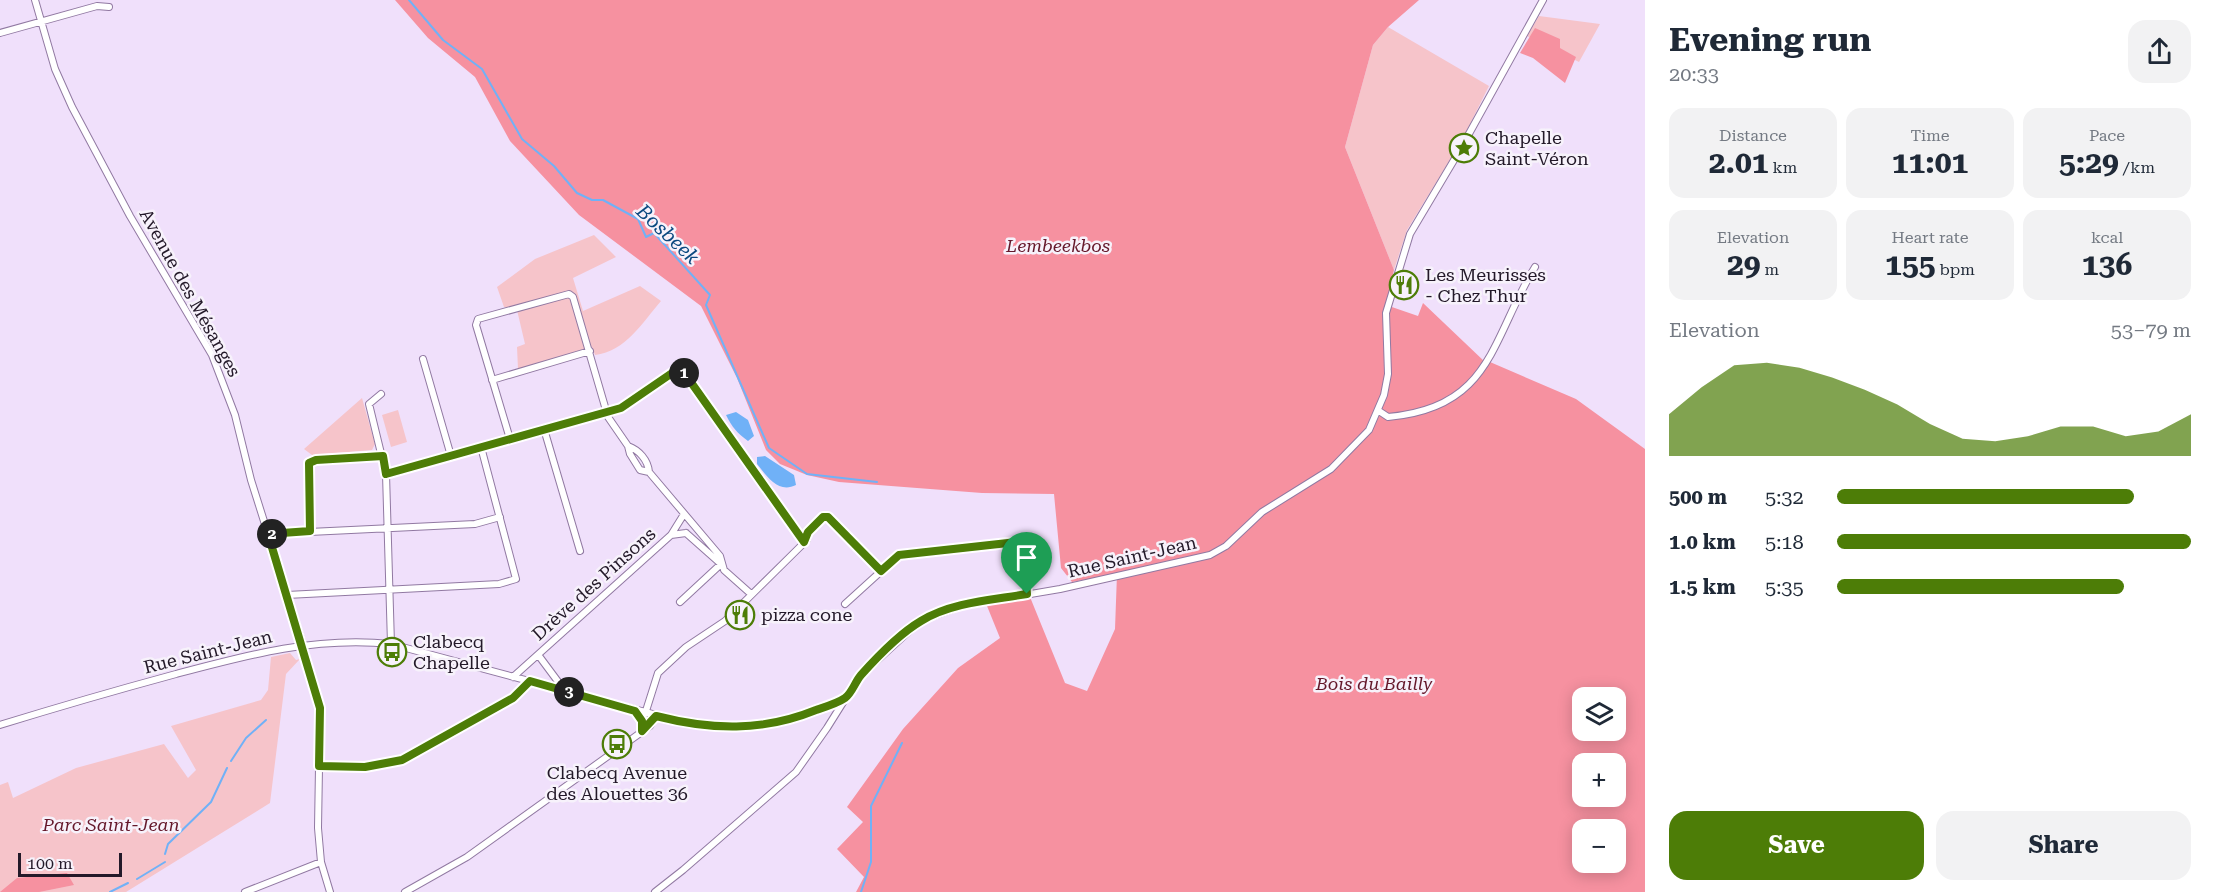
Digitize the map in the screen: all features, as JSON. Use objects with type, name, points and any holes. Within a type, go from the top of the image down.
[{"type":"street","name":"Avenue des Mésanges","points":[[35,0],[55,69],[96,154],[161,271],[207,346],[224,382],[320,708],[321,862],[330,892]]},
{"type":"street","name":"Rue Saint-Jean","points":[[0,725],[224,661],[303,645],[364,641],[391,644],[645,714],[694,725],[747,728],[799,717],[846,698],[859,677],[920,621],[961,606],[1060,589],[1210,555],[1226,546],[1262,512],[1298,492],[1331,469],[1369,430],[1379,411],[1388,374],[1385,320],[1412,229],[1460,150],[1543,0]]},
{"type":"street","points":[[0,33],[97,6],[109,7]]},
{"type":"street","points":[[1379,411],[1388,417],[1419,413],[1439,406],[1469,386],[1486,364],[1535,267]]},
{"type":"street","points":[[510,439],[476,325],[478,319],[564,294],[573,297],[606,412],[628,446],[637,449],[648,464],[649,472],[720,556],[724,570],[751,594]]},
{"type":"street","points":[[492,380],[590,351]]},
{"type":"street","points":[[423,359],[451,456]]},
{"type":"street","points":[[386,474],[625,406],[675,371],[683,371],[804,542]]},
{"type":"street","points":[[381,394],[369,404],[386,474],[391,644]]},
{"type":"street","points":[[544,429],[580,551]]},
{"type":"street","points":[[287,595],[499,584],[516,579],[481,447]]},
{"type":"street","points":[[310,531],[309,463],[316,460],[383,456]]},
{"type":"street","name":"Drève des Pinsons","points":[[513,677],[539,656],[670,535],[684,514]]},
{"type":"street","points":[[268,534],[475,524],[501,517]]},
{"type":"street","points":[[645,714],[658,673],[686,646],[725,621],[804,542],[808,532],[823,517],[828,517],[881,571]]},
{"type":"street","points":[[694,525],[686,533],[722,564]]},
{"type":"street","name":"Drève des Pinsons","points":[[670,535],[686,533]]},
{"type":"street","points":[[845,604],[899,555],[1017,542],[1023,545],[1027,594]]},
{"type":"street","points":[[680,602],[722,564]]},
{"type":"street","name":"Drève des Pinsons","points":[[539,656],[565,691]]},
{"type":"street","points":[[319,766],[365,767],[402,760],[513,698],[530,681]]},
{"type":"street","points":[[655,892],[789,779],[806,760],[846,698]]},
{"type":"street","points":[[635,711],[642,721],[642,731]]},
{"type":"street","points":[[405,892],[467,857],[642,731],[656,716]]},
{"type":"street","points":[[245,892],[321,862]]},
{"type":"green space","points":[[395,0],[1419,0],[1388,27],[1373,45],[1345,147],[1394,270],[1386,305],[1418,316],[1423,303],[1485,362],[1490,362],[1576,399],[1645,449],[1645,892],[856,892],[864,877],[837,849],[863,822],[847,807],[903,729],[958,668],[1000,638],[987,606],[1030,597],[1065,683],[1087,691],[1115,629],[1117,574],[1072,582],[1061,568],[1054,494],[982,493],[839,482],[807,475],[780,464],[766,450],[737,378],[701,306],[579,215],[510,141],[475,77],[428,38]]},
{"type":"green space","points":[[1539,16],[1600,24],[1579,62],[1527,36]]},
{"type":"green space","points":[[1388,27],[1489,86],[1462,140],[1407,230],[1394,270],[1345,147],[1373,45]]},
{"type":"green space","points":[[1535,28],[1560,39],[1560,48],[1576,57],[1565,83],[1533,58],[1520,53]]},
{"type":"green space","points":[[594,235],[616,257],[573,278],[583,311],[640,286],[661,301],[640,327],[616,348],[595,355],[592,347],[518,369],[517,347],[525,344],[517,310],[504,307],[497,287],[535,259]]},
{"type":"green space","points":[[362,398],[375,444],[372,450],[312,455],[304,449]]},
{"type":"green space","points":[[398,410],[407,442],[391,447],[382,415]]},
{"type":"green space","name":"Parc Saint-Jean","points":[[290,653],[296,660],[300,659],[286,674],[270,803],[126,892],[0,892],[0,785],[8,782],[13,798],[76,768],[164,744],[188,778],[196,770],[171,726],[261,700],[268,690],[271,657]]},
{"type":"green space","points":[[67,873],[74,885],[39,892],[0,892],[17,878]]},
{"type":"water","points":[[736,412],[748,420],[754,436],[748,441],[735,430],[726,415]]},
{"type":"water","points":[[765,456],[794,475],[796,485],[784,487],[769,478],[757,464],[757,457]]},
{"type":"waterway","name":"Bosbeek","points":[[409,0],[443,40],[482,69],[522,139],[554,166],[577,193],[592,200],[603,200],[638,219],[646,237],[654,233],[710,295],[706,305],[769,448],[807,474],[877,482]]},
{"type":"waterway","points":[[231,761],[246,738],[266,720]]},
{"type":"waterway","points":[[861,892],[871,862],[871,806],[902,743]]},
{"type":"waterway","points":[[165,854],[168,844],[211,802],[227,768]]},
{"type":"waterway","points":[[137,879],[165,862]]},
{"type":"waterway","points":[[110,892],[128,883]]},
{"type":"place","name":"Chapelle Saint-Véron","points":[[1464,148]]},
{"type":"place","name":"Les Meurisses - Chez Thur","points":[[1404,285]]},
{"type":"place","name":"pizza cone","points":[[740,615]]},
{"type":"place","name":"Clabecq Chapelle","points":[[392,652]]},
{"type":"place","name":"Clabecq Avenue des Alouettes 36","points":[[617,744]]},
{"type":"route","points":[[675,371],[683,371],[804,542],[807,540],[808,532],[823,517],[828,517],[881,571],[899,555],[1017,542],[1023,545],[1027,594],[961,606],[936,613],[920,621],[859,677],[846,698],[799,717],[765,726],[727,728],[694,725],[656,716],[650,726],[642,731],[642,721],[635,711],[530,681],[513,698],[402,760],[365,767],[319,766],[320,708],[268,534],[310,531],[308,469],[309,463],[316,460],[383,456],[386,474],[621,408],[675,371]]},
{"type":"park label","name":"Lembeekbos","points":[[1058,246]]},
{"type":"park label","name":"Bois du Bailly","points":[[1374,684]]}]
